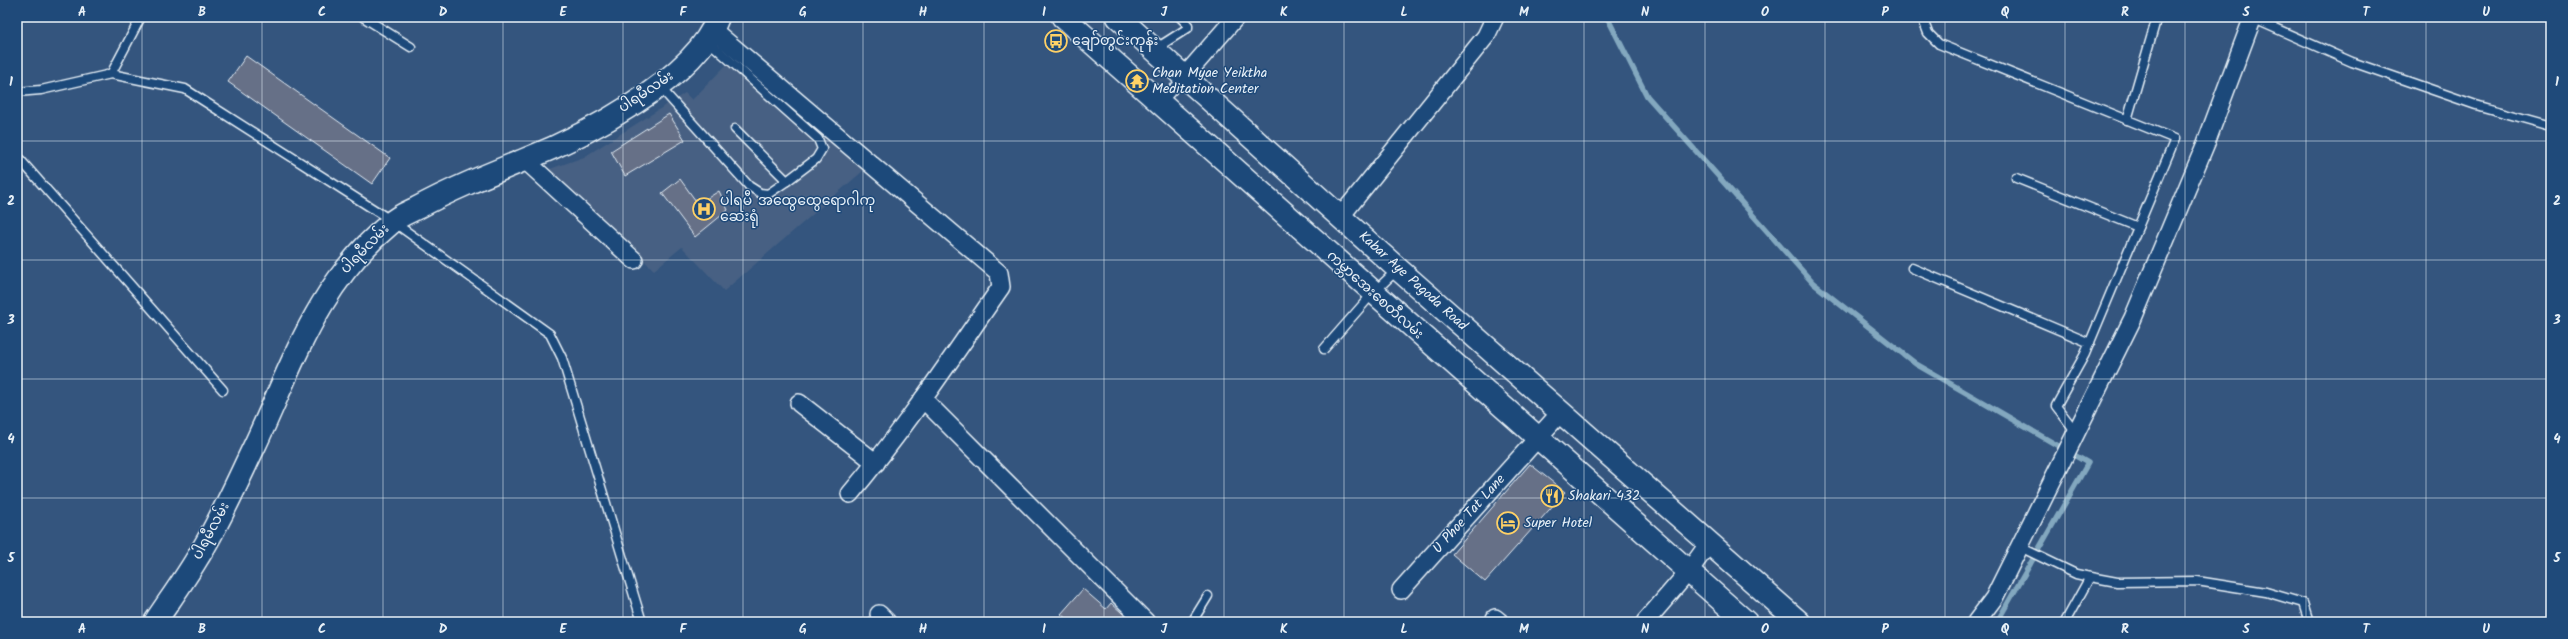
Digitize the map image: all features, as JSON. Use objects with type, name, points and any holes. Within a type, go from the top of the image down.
[{"type":"main road","name":"ကမ္ဘာအေးစေတီလမ်း","points":[[1063,17],[1537,439],[1746,622]]},
{"type":"main road","name":"Kabar Aye Pagoda Road","points":[[1118,17],[1341,216],[1398,269],[1799,622]]},
{"type":"main road","name":"ပါရမီလမ်း","points":[[155,622],[199,556],[255,445],[318,308],[339,275],[392,221],[449,190],[555,147],[634,103],[678,71],[713,29]]},
{"type":"street","points":[[1184,77],[1236,17]]},
{"type":"street","points":[[1341,216],[1486,36],[1495,17]]},
{"type":"street","points":[[1976,622],[1994,598],[2133,318],[2206,143],[2253,18]]},
{"type":"street","points":[[713,29],[999,273],[1001,287],[923,399],[876,463],[850,494]]},
{"type":"street","points":[[525,160],[634,260]]},
{"type":"street","points":[[923,399],[1146,622]]},
{"type":"street","points":[[799,403],[876,463]]},
{"type":"street","name":"U Phoe Tat Lane","points":[[1401,590],[1561,412]]},
{"type":"street","points":[[1645,622],[1689,571],[1709,543]]},
{"type":"lane","points":[[111,74],[141,17]]},
{"type":"lane","points":[[363,17],[411,47]]},
{"type":"lane","points":[[1154,50],[1188,28],[1188,25],[1180,17]]},
{"type":"lane","points":[[1922,17],[1928,33],[1939,44],[2175,139],[2090,343],[2056,406],[2076,432]]},
{"type":"lane","points":[[2128,120],[2157,17]]},
{"type":"lane","points":[[2253,18],[2352,62],[2476,105],[2551,126]]},
{"type":"lane","points":[[658,86],[749,186],[760,193],[768,194],[816,159],[822,148],[818,139],[713,29]]},
{"type":"lane","points":[[17,92],[41,90],[111,74],[185,89],[392,221],[550,334],[562,358],[642,622]]},
{"type":"lane","points":[[1161,104],[1184,77]]},
{"type":"lane","points":[[735,129],[787,181]]},
{"type":"lane","points":[[17,156],[223,390]]},
{"type":"lane","points":[[2016,178],[2138,227]]},
{"type":"lane","points":[[1912,268],[2090,343]]},
{"type":"lane","points":[[1324,349],[1373,293],[1398,269]]},
{"type":"lane","points":[[2020,547],[2076,574],[2117,582],[2197,581],[2266,592],[2303,603],[2309,622]]},
{"type":"lane","points":[[2065,622],[2090,576]]},
{"type":"lane","points":[[1192,622],[1208,596]]},
{"type":"shaded area","name":"ပါရမီ အထွေထွေရောဂါကု ဆေးရုံ","points":[[735,56],[863,171],[724,291],[682,247],[654,270],[547,170],[584,157],[685,93],[692,100]]},
{"type":"building","points":[[246,56],[390,158],[372,184],[228,82]]},
{"type":"building","points":[[669,114],[685,140],[625,176],[611,151]]},
{"type":"building","points":[[680,179],[698,204],[719,191],[728,210],[695,237],[662,193]]},
{"type":"building","name":"Super Hotel","points":[[1530,464],[1565,492],[1485,582],[1452,554]]},
{"type":"building","points":[[1083,589],[1106,609],[1111,603],[1132,622],[1070,622],[1061,614]]},
{"type":"waterway","points":[[1607,17],[1647,96],[1813,283],[1916,364],[2088,463],[1997,622]]},
{"type":"place","name":"ချော်တွင်းကုန်း","points":[[1056,41]]},
{"type":"place","name":"Chan Myae Yeiktha Meditation Center","points":[[1137,81]]},
{"type":"place","name":"ပါရမီ အထွေထွေရောဂါကု ဆေးရုံ","points":[[704,209]]},
{"type":"place","name":"Shakari 432","points":[[1552,496]]},
{"type":"place","name":"Super Hotel","points":[[1508,523]]}]
